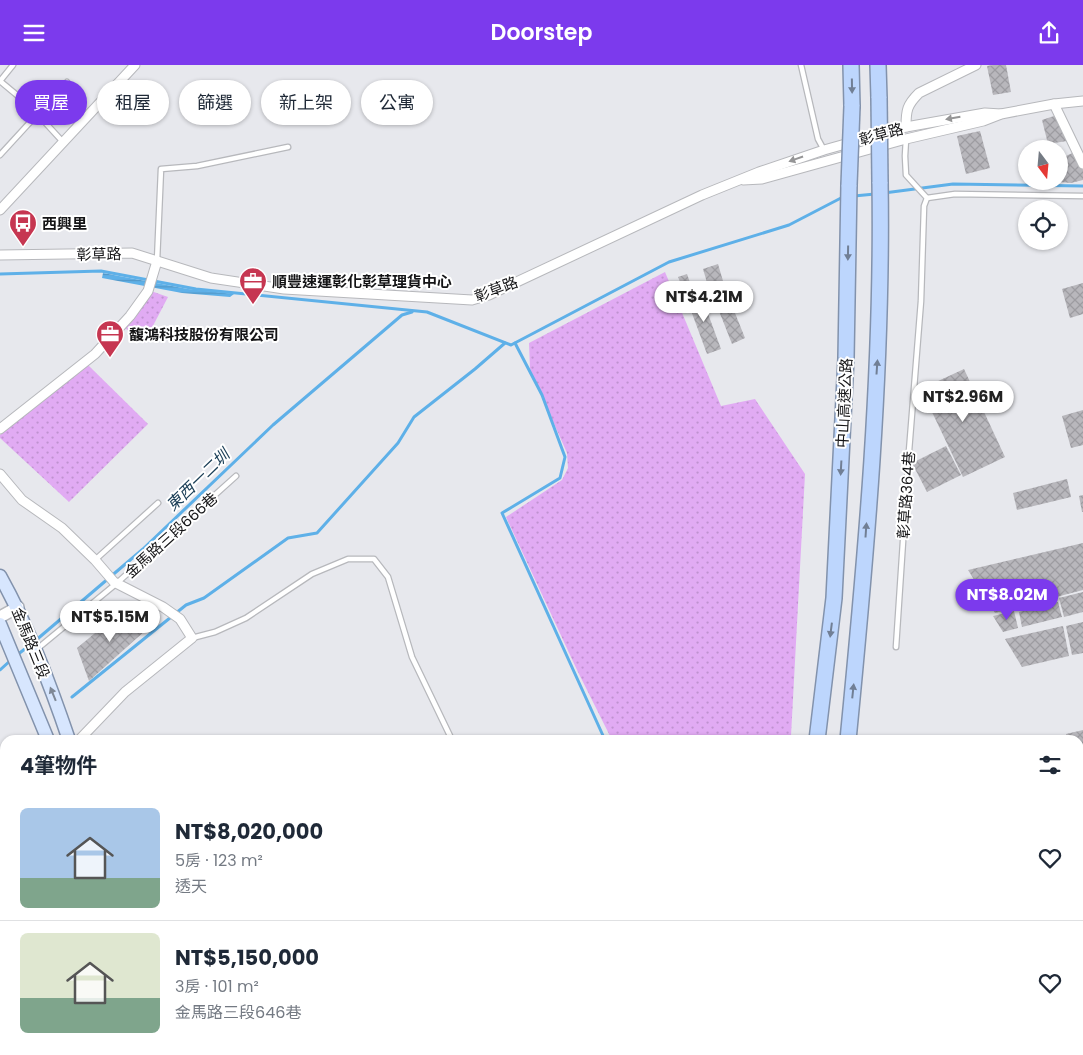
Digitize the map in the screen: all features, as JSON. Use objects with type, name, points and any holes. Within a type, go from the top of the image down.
[{"type":"highway","name":"中山高速公路","points":[[818,735],[834,599],[846,358],[852,107],[851,65]]},
{"type":"highway","name":"中山高速公路","points":[[848,735],[863,587],[878,348],[880,189],[878,65]]},
{"type":"main road","name":"金馬路三段","points":[[0,576],[18,607],[67,735]]},
{"type":"main road","name":"金馬路三段","points":[[0,623],[46,735]]},
{"type":"street","points":[[0,210],[135,65]]},
{"type":"street","points":[[906,127],[906,111],[912,100],[919,93],[976,65]]},
{"type":"street","name":"彰草路","points":[[737,181],[762,179],[906,139],[983,121],[1001,114],[1054,103],[1083,101]]},
{"type":"street","points":[[1054,103],[1083,164]]},
{"type":"street","name":"彰草路","points":[[0,255],[132,253],[211,278],[284,289],[472,299],[488,295],[702,195],[758,172],[824,150],[906,127],[985,113],[1001,114]]},
{"type":"street","points":[[0,429],[95,354],[130,316],[149,287],[157,261]]},
{"type":"street","points":[[0,473],[22,500],[62,528],[116,583],[180,619],[192,638],[125,692],[84,735]]},
{"type":"street","points":[[0,617],[18,607]]},
{"type":"lane","points":[[13,65],[0,81],[15,94]]},
{"type":"lane","points":[[801,65],[818,139],[824,150]]},
{"type":"lane","points":[[0,155],[27,125]]},
{"type":"lane","points":[[47,125],[63,142]]},
{"type":"lane","points":[[906,139],[906,175],[925,197],[955,194],[1083,196]]},
{"type":"lane","points":[[157,261],[161,169],[197,166],[288,147]]},
{"type":"lane","name":"彰草路364巷","points":[[896,647],[908,460],[921,301],[925,197]]},
{"type":"lane","name":"金馬路三段666巷","points":[[35,651],[116,583],[236,476]]},
{"type":"lane","points":[[95,560],[158,503]]},
{"type":"lane","points":[[192,638],[215,632],[246,618],[312,574],[348,559],[374,559],[388,577],[412,657],[450,735]]},
{"type":"shaded area","points":[[665,272],[721,406],[755,399],[805,474],[791,735],[610,735],[506,517],[562,480],[568,468],[567,453],[530,369],[529,343]]},
{"type":"shaded area","points":[[151,291],[168,297],[144,343],[125,328]]},
{"type":"shaded area","points":[[88,365],[148,424],[69,502],[0,438],[0,435]]},
{"type":"water","points":[[103,273],[188,289],[234,294],[230,297],[182,293],[102,278]]},
{"type":"building","points":[[1006,65],[1011,92],[993,95],[987,66]]},
{"type":"building","points":[[1057,115],[1067,140],[1047,140],[1042,120]]},
{"type":"building","points":[[980,131],[990,168],[966,174],[957,136]]},
{"type":"building","points":[[1075,152],[1083,170],[1083,180],[1068,183],[1068,155]]},
{"type":"building","points":[[718,264],[723,281],[708,286],[703,269]]},
{"type":"building","points":[[687,274],[693,291],[685,294],[678,277]]},
{"type":"building","points":[[723,283],[745,338],[732,344],[710,288]]},
{"type":"building","points":[[1083,283],[1083,314],[1070,318],[1062,289]]},
{"type":"building","points":[[700,292],[721,349],[707,354],[686,297]]},
{"type":"building","points":[[964,369],[1005,457],[963,477],[921,389]]},
{"type":"building","points":[[1083,410],[1083,445],[1071,448],[1062,416]]},
{"type":"building","points":[[946,446],[961,475],[927,492],[912,463]]},
{"type":"building","points":[[1067,479],[1071,497],[1017,510],[1013,493]]},
{"type":"building","points":[[1083,495],[1083,512],[1082,512],[1079,496]]},
{"type":"building","points":[[1083,543],[1083,590],[995,613],[968,570]]},
{"type":"building","points":[[1083,592],[1083,612],[1064,617],[1059,598]]},
{"type":"building","points":[[1058,602],[1062,617],[1022,627],[1019,612]]},
{"type":"building","points":[[134,609],[147,629],[89,681],[77,648],[106,624],[114,623]]},
{"type":"building","points":[[1014,611],[1018,628],[1003,632],[993,616]]},
{"type":"building","points":[[1083,622],[1083,653],[1072,655],[1066,626]]},
{"type":"building","points":[[1063,626],[1069,656],[1022,667],[1005,639]]},
{"type":"building","points":[[1083,730],[1083,735],[1066,734]]},
{"type":"waterway","points":[[884,193],[953,184],[1083,186]]},
{"type":"waterway","points":[[854,196],[875,194]]},
{"type":"waterway","points":[[0,274],[101,271],[196,289],[427,312],[511,345],[669,262],[789,225],[845,197]]},
{"type":"waterway","name":"東西一二圳","points":[[35,641],[143,549],[273,425],[402,315],[412,312]]},
{"type":"waterway","points":[[72,697],[186,605],[204,598],[288,538],[317,533],[398,443],[414,417],[505,343]]},
{"type":"waterway","points":[[515,343],[542,395],[565,457],[560,478],[502,513],[603,735]]},
{"type":"waterway","name":"東西一二圳","points":[[17,655],[30,645]]},
{"type":"waterway","name":"東西一二圳","points":[[0,670],[11,660]]},
{"type":"place","name":"西興里","points":[[23,247]]},
{"type":"place","name":"順豐速運彰化彰草理貨中心","points":[[253,305]]},
{"type":"place","name":"馥鴻科技股份有限公司","points":[[110,358]]}]
